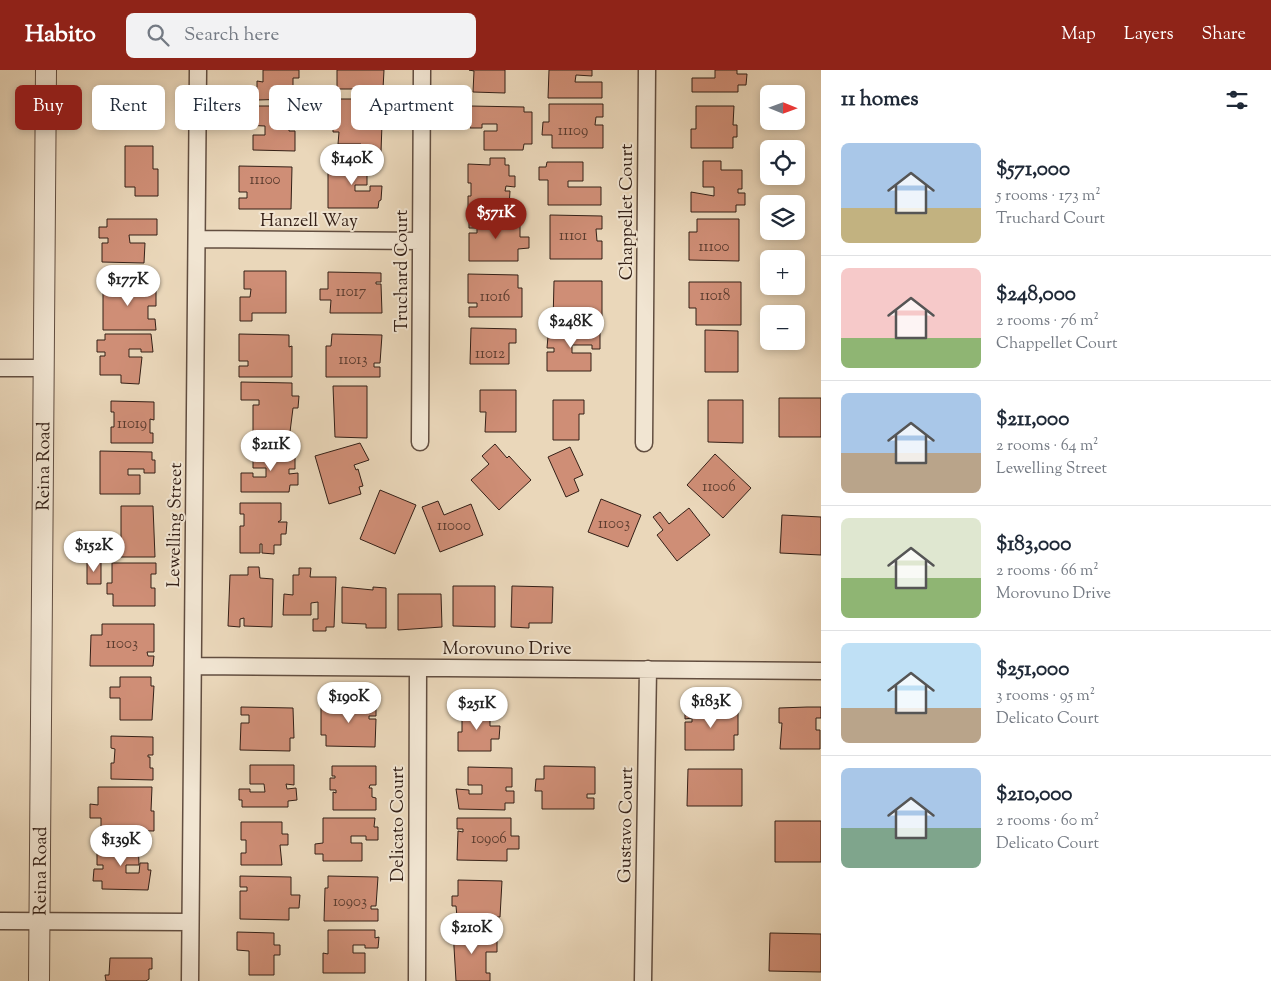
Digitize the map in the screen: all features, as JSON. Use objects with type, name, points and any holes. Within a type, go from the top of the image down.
[{"type":"street","name":"Reina Road","points":[[39,981],[46,70]]},
{"type":"street","name":"Lewelling Street","points":[[190,981],[198,70]]},
{"type":"street","name":"Truchard Court","points":[[420,442],[422,70]]},
{"type":"street","name":"Chappellet Court","points":[[644,443],[647,70]]},
{"type":"street","name":"Hanzell Way","points":[[197,239],[421,241]]},
{"type":"street","points":[[0,368],[43,368]]},
{"type":"street","name":"Morovuno Drive","points":[[193,666],[821,671]]},
{"type":"street","name":"Delicato Court","points":[[416,981],[418,668]]},
{"type":"street","name":"Gustavo Court","points":[[643,981],[648,669]]},
{"type":"street","points":[[0,921],[190,922]]},
{"type":"building","points":[[263,70],[299,70],[299,78],[293,78],[293,85],[269,85],[269,100],[259,100],[259,85],[257,85],[257,81],[263,82]]},
{"type":"building","points":[[337,70],[384,70],[383,85],[351,85],[351,89],[341,89],[341,85],[337,85]]},
{"type":"building","points":[[469,70],[505,70],[505,93],[473,92],[474,71]]},
{"type":"building","points":[[549,70],[592,70],[592,76],[576,75],[575,82],[602,82],[602,98],[548,98]]},
{"type":"building","points":[[715,70],[737,70],[737,74],[747,74],[746,85],[738,85],[738,92],[692,92],[692,78],[715,78]]},
{"type":"building","points":[[341,99],[351,99],[351,130],[382,130],[381,152],[361,152],[361,144],[338,144],[339,132],[333,132],[333,130],[341,130]]},
{"type":"building","points":[[549,104],[603,104],[603,117],[596,117],[595,125],[603,125],[603,148],[552,148],[552,135],[542,135],[543,122],[549,122]]},
{"type":"building","points":[[259,106],[269,106],[269,130],[295,131],[295,151],[253,150],[253,135],[265,135],[265,126],[259,126]]},
{"type":"building","points":[[472,106],[524,107],[524,112],[532,112],[532,144],[524,144],[523,150],[484,150],[484,131],[497,131],[497,124],[482,124],[482,128],[472,128]]},
{"type":"building","points":[[696,106],[734,106],[733,125],[737,125],[737,137],[733,137],[733,148],[691,148],[691,129],[696,129]]},
{"type":"building","points":[[125,146],[153,146],[153,169],[158,169],[158,196],[135,196],[135,187],[125,187]]},
{"type":"building","points":[[347,157],[367,157],[367,185],[355,185],[355,191],[370,191],[370,186],[382,186],[381,200],[379,201],[378,208],[328,208],[328,166],[347,166]]},
{"type":"building","points":[[490,158],[505,158],[505,165],[509,165],[509,176],[515,176],[515,187],[506,186],[505,191],[510,191],[509,207],[468,207],[468,196],[471,196],[471,183],[468,183],[468,164],[490,165]]},
{"type":"building","points":[[703,161],[721,161],[721,170],[742,170],[742,189],[738,189],[738,193],[745,193],[745,205],[736,205],[736,212],[691,212],[691,192],[714,196],[714,187],[703,187]]},
{"type":"building","points":[[547,162],[583,162],[583,181],[568,181],[568,187],[601,187],[601,205],[548,205],[548,180],[539,180],[539,167],[546,167]]},
{"type":"building","points":[[239,166],[292,167],[291,209],[239,209],[239,198],[247,198],[247,192],[239,192]]},
{"type":"building","points":[[550,215],[602,216],[602,229],[596,229],[597,241],[602,241],[602,259],[550,259]]},
{"type":"building","points":[[469,218],[520,218],[520,237],[529,237],[529,248],[518,249],[518,261],[469,261],[469,233],[477,233],[477,228],[469,228]]},
{"type":"building","points":[[107,219],[157,219],[157,235],[129,235],[130,243],[145,243],[144,263],[102,262],[102,243],[108,243],[108,238],[99,238],[99,227],[107,227]]},
{"type":"building","points":[[697,219],[739,219],[739,261],[689,260],[689,232],[697,232]]},
{"type":"building","points":[[244,271],[286,271],[286,313],[252,313],[252,321],[240,321],[240,297],[250,297],[251,289],[244,289]]},
{"type":"building","points":[[328,272],[381,273],[381,282],[376,282],[376,284],[381,284],[382,313],[330,313],[331,300],[320,300],[320,289],[328,289]]},
{"type":"building","points":[[468,274],[518,275],[518,288],[522,288],[522,317],[469,317],[469,307],[477,307],[477,303],[468,303]]},
{"type":"building","points":[[554,281],[602,281],[602,323],[553,323]]},
{"type":"building","points":[[689,282],[741,282],[741,325],[696,325],[696,308],[689,308]]},
{"type":"building","points":[[103,285],[156,285],[156,306],[148,306],[148,319],[155,319],[156,330],[103,330]]},
{"type":"building","points":[[471,328],[516,329],[516,343],[509,343],[509,364],[470,364]]},
{"type":"building","points":[[554,329],[600,329],[600,349],[592,349],[592,345],[572,345],[572,353],[591,353],[591,371],[547,371],[547,352],[554,352],[554,348],[547,348],[548,336],[553,336]]},
{"type":"building","points":[[705,330],[738,331],[738,372],[705,372]]},
{"type":"building","points":[[105,334],[151,334],[153,352],[129,349],[129,357],[142,357],[139,384],[121,383],[121,375],[100,375],[100,356],[105,356],[105,352],[97,352],[97,340],[105,340]]},
{"type":"building","points":[[239,334],[289,335],[289,347],[292,346],[292,377],[239,377],[239,366],[248,366],[248,361],[239,361]]},
{"type":"building","points":[[332,334],[382,335],[380,363],[374,363],[374,367],[380,367],[380,377],[326,377],[326,346],[331,346]]},
{"type":"building","points":[[241,382],[292,383],[292,396],[299,396],[298,408],[293,408],[290,432],[253,432],[253,405],[259,405],[259,400],[241,400]]},
{"type":"building","points":[[333,386],[367,386],[367,438],[335,437]]},
{"type":"building","points":[[480,390],[516,390],[516,432],[485,432],[486,412],[480,412]]},
{"type":"building","points":[[779,398],[821,398],[821,437],[779,437]]},
{"type":"building","points":[[553,400],[584,400],[584,414],[579,414],[579,440],[553,440]]},
{"type":"building","points":[[708,400],[743,400],[743,443],[708,442]]},
{"type":"building","points":[[111,401],[154,402],[154,420],[150,419],[150,433],[153,433],[153,443],[111,443],[111,427],[114,427],[114,412],[111,412]]},
{"type":"building","points":[[360,443],[369,460],[354,465],[356,470],[358,469],[363,486],[359,487],[361,494],[329,504],[315,456]]},
{"type":"building","points":[[495,444],[531,480],[499,510],[471,480],[489,464],[482,456]]},
{"type":"building","points":[[570,447],[583,475],[574,479],[579,491],[566,497],[548,457]]},
{"type":"building","points":[[253,449],[295,449],[295,469],[289,469],[289,474],[298,473],[298,485],[290,485],[289,492],[241,492],[241,473],[253,473],[253,477],[266,477],[266,468],[253,468]]},
{"type":"building","points":[[100,451],[152,452],[152,460],[155,460],[155,473],[144,473],[144,469],[128,469],[128,475],[140,475],[140,494],[100,494]]},
{"type":"building","points":[[715,454],[751,488],[723,518],[687,485]]},
{"type":"building","points":[[380,490],[416,505],[395,554],[360,539]]},
{"type":"building","points":[[601,499],[641,515],[628,547],[588,532]]},
{"type":"building","points":[[438,501],[444,515],[471,504],[483,535],[440,552],[422,507]]},
{"type":"building","points":[[240,503],[281,503],[281,520],[278,522],[287,522],[286,534],[281,534],[281,545],[274,545],[274,554],[262,553],[262,544],[260,544],[260,553],[240,553],[240,526],[244,526],[244,514],[240,514]]},
{"type":"building","points":[[121,506],[153,506],[155,557],[121,557]]},
{"type":"building","points":[[689,508],[710,535],[677,561],[657,535],[663,530],[653,517],[660,512],[669,524]]},
{"type":"building","points":[[782,515],[821,517],[821,555],[780,553]]},
{"type":"building","points":[[87,562],[101,562],[101,584],[87,584]]},
{"type":"building","points":[[112,563],[156,563],[156,574],[151,574],[151,588],[155,588],[155,606],[113,606],[113,594],[107,594],[107,583],[112,583]]},
{"type":"building","points":[[248,567],[259,567],[260,578],[273,579],[272,627],[244,626],[244,618],[240,619],[240,627],[228,626],[230,575],[248,575]]},
{"type":"building","points":[[299,568],[311,568],[310,577],[336,577],[334,627],[326,627],[326,631],[313,631],[313,619],[318,619],[318,602],[311,603],[311,615],[283,615],[284,594],[293,595],[293,575],[299,575]]},
{"type":"building","points":[[453,586],[495,586],[495,627],[453,626]]},
{"type":"building","points":[[512,586],[553,587],[552,623],[529,623],[529,628],[511,627]]},
{"type":"building","points":[[342,587],[373,590],[373,587],[386,588],[386,628],[366,628],[366,624],[342,623]]},
{"type":"building","points":[[398,594],[441,594],[442,627],[398,630]]},
{"type":"building","points":[[102,624],[154,624],[154,652],[147,652],[148,656],[154,656],[153,666],[90,666],[91,635],[102,635]]},
{"type":"building","points":[[120,677],[151,677],[151,686],[154,686],[152,720],[120,720],[120,698],[110,698],[110,687],[120,687]]},
{"type":"building","points":[[321,703],[376,703],[376,716],[369,716],[369,719],[376,719],[375,747],[326,746],[326,735],[321,735]]},
{"type":"building","points":[[241,707],[293,708],[294,738],[290,738],[290,751],[240,750],[241,723],[249,723],[249,715],[241,715]]},
{"type":"building","points":[[821,707],[821,718],[816,718],[816,730],[820,730],[820,749],[780,749],[782,723],[779,723],[779,708]]},
{"type":"building","points":[[738,708],[738,735],[734,735],[734,750],[685,750],[685,722],[692,722],[692,718],[685,719],[685,709]]},
{"type":"building","points":[[462,710],[490,710],[490,726],[500,726],[499,739],[491,739],[491,751],[458,751],[458,732],[462,732]]},
{"type":"building","points":[[111,736],[153,737],[153,755],[148,755],[148,757],[150,757],[150,768],[153,768],[153,780],[111,779],[111,763],[114,763],[115,749],[111,748]]},
{"type":"building","points":[[250,765],[294,765],[294,785],[286,784],[287,789],[296,788],[297,800],[288,801],[288,807],[242,807],[242,800],[239,800],[239,789],[250,789],[250,792],[265,792],[264,784],[250,784]]},
{"type":"building","points":[[332,766],[376,766],[376,785],[370,785],[369,788],[372,788],[372,797],[376,798],[376,810],[333,810],[333,792],[336,793],[336,790],[330,790],[330,778],[335,778],[335,776],[332,776]]},
{"type":"building","points":[[544,766],[595,767],[595,794],[587,794],[587,798],[594,798],[594,809],[542,809],[542,791],[535,791],[536,779],[544,779]]},
{"type":"building","points":[[468,767],[512,768],[512,787],[506,787],[506,791],[514,791],[514,803],[505,803],[505,810],[459,809],[456,789],[469,790],[469,794],[482,794],[482,785],[468,785]]},
{"type":"building","points":[[688,769],[742,769],[742,806],[687,806]]},
{"type":"building","points":[[98,787],[152,787],[151,811],[154,811],[154,831],[101,830],[101,818],[90,818],[90,804],[98,805]]},
{"type":"building","points":[[323,818],[375,818],[374,827],[378,827],[378,840],[366,840],[366,836],[351,836],[351,843],[362,843],[362,861],[323,861],[323,854],[315,854],[315,844],[323,843]]},
{"type":"building","points":[[457,818],[511,818],[511,836],[519,836],[519,849],[507,849],[507,861],[457,860],[458,831],[463,832],[463,829],[457,829]]},
{"type":"building","points":[[775,821],[821,821],[821,862],[775,862]]},
{"type":"building","points":[[241,822],[282,822],[282,834],[288,834],[288,845],[280,845],[282,865],[241,865],[241,853],[246,853],[246,840],[241,840]]},
{"type":"building","points":[[120,839],[138,839],[139,865],[126,865],[126,873],[139,873],[140,863],[148,863],[148,870],[151,870],[148,890],[102,889],[102,881],[93,881],[94,869],[103,869],[103,865],[97,865],[97,846],[120,846]]},
{"type":"building","points":[[240,876],[291,877],[291,895],[300,895],[299,908],[289,908],[289,920],[240,919],[240,891],[247,891],[247,887],[240,887]]},
{"type":"building","points":[[328,876],[378,877],[376,906],[371,906],[371,909],[378,909],[378,921],[324,921],[325,888],[328,888]]},
{"type":"building","points":[[458,880],[502,881],[500,917],[457,917],[456,906],[452,906],[452,896],[458,896]]},
{"type":"building","points":[[328,930],[375,930],[375,938],[379,937],[378,948],[365,948],[365,945],[353,945],[353,953],[365,953],[365,973],[323,973],[323,953],[328,954]]},
{"type":"building","points":[[453,930],[487,930],[487,940],[497,940],[497,952],[486,952],[486,973],[490,973],[490,981],[456,981]]},
{"type":"building","points":[[237,932],[274,933],[274,945],[280,945],[280,955],[274,955],[274,975],[249,975],[249,951],[237,950]]},
{"type":"building","points":[[770,933],[821,934],[821,972],[769,971]]},
{"type":"building","points":[[110,958],[152,958],[152,969],[149,969],[149,979],[146,981],[106,981],[105,975],[109,975]]}]
